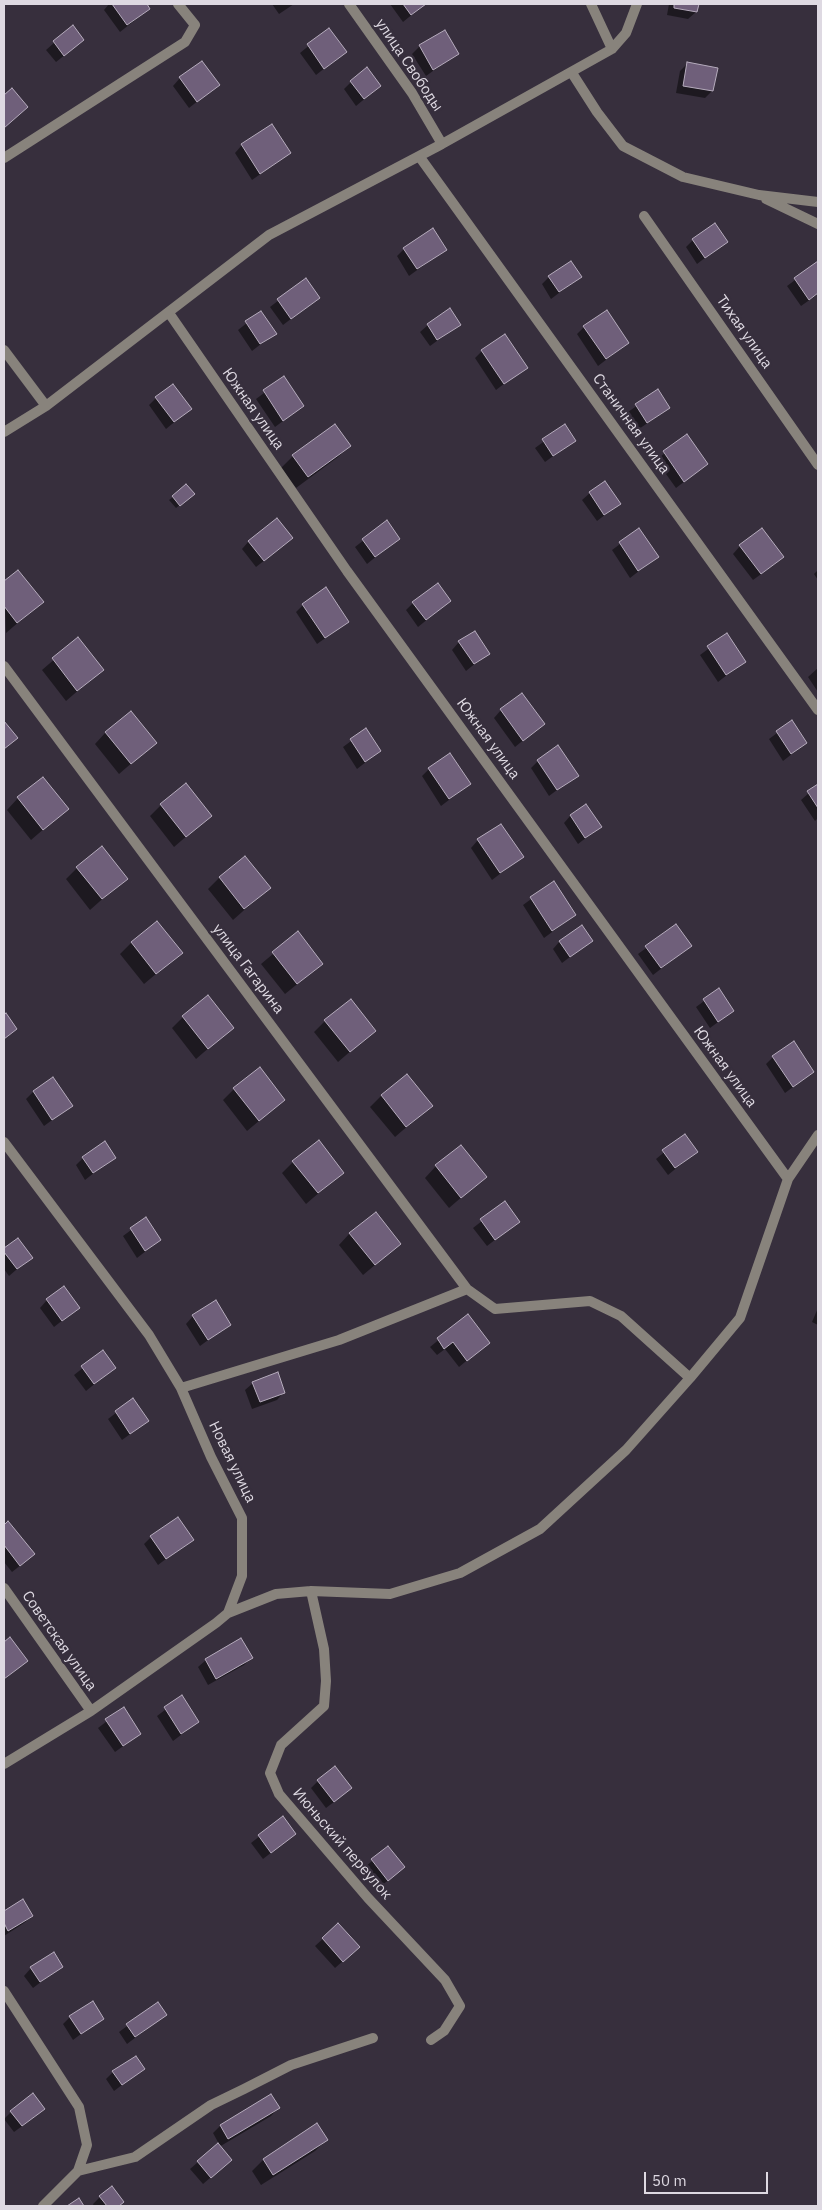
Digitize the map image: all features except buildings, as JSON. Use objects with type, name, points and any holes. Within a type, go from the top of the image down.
[{"type":"street","points":[[4,158],[185,42],[195,25],[178,4]]},
{"type":"street","name":"улица Свободы","points":[[349,4],[412,93],[442,144]]},
{"type":"street","points":[[591,4],[612,49]]},
{"type":"street","points":[[4,432],[46,406],[269,235],[420,156],[612,49],[626,33],[637,4]]},
{"type":"street","points":[[572,73],[597,112],[623,146],[683,177],[759,195],[818,202]]},
{"type":"street","name":"Станичная улица","points":[[420,156],[818,710]]},
{"type":"street","points":[[759,195],[818,224]]},
{"type":"street","name":"Тихая улица","points":[[644,216],[818,465]]},
{"type":"street","name":"Южная улица","points":[[168,314],[347,571],[788,1179]]},
{"type":"street","points":[[4,350],[8,363],[46,406]]},
{"type":"street","name":"улица Гагарина","points":[[4,666],[467,1289],[495,1309],[590,1302],[621,1316],[690,1378]]},
{"type":"street","points":[[228,1612],[276,1594],[311,1591],[390,1594],[460,1573],[540,1529],[626,1450],[740,1318],[788,1179],[818,1135]]},
{"type":"street","name":"Новая улица","points":[[4,1142],[149,1335],[181,1388],[211,1456],[242,1518],[242,1576],[228,1612],[216,1623],[91,1711],[4,1764]]},
{"type":"street","points":[[181,1388],[339,1340],[467,1289]]},
{"type":"street","name":"Советская улица","points":[[4,1588],[91,1711]]},
{"type":"street","name":"Июньский переулок","points":[[311,1591],[324,1649],[326,1681],[324,1706],[281,1745],[270,1773],[279,1794],[368,1898],[445,1980],[460,2006],[444,2031],[431,2040]]},
{"type":"street","points":[[4,1991],[79,2107],[87,2145],[78,2172],[43,2206]]},
{"type":"street","points":[[78,2172],[135,2157],[211,2105],[291,2065],[373,2038]]}]
